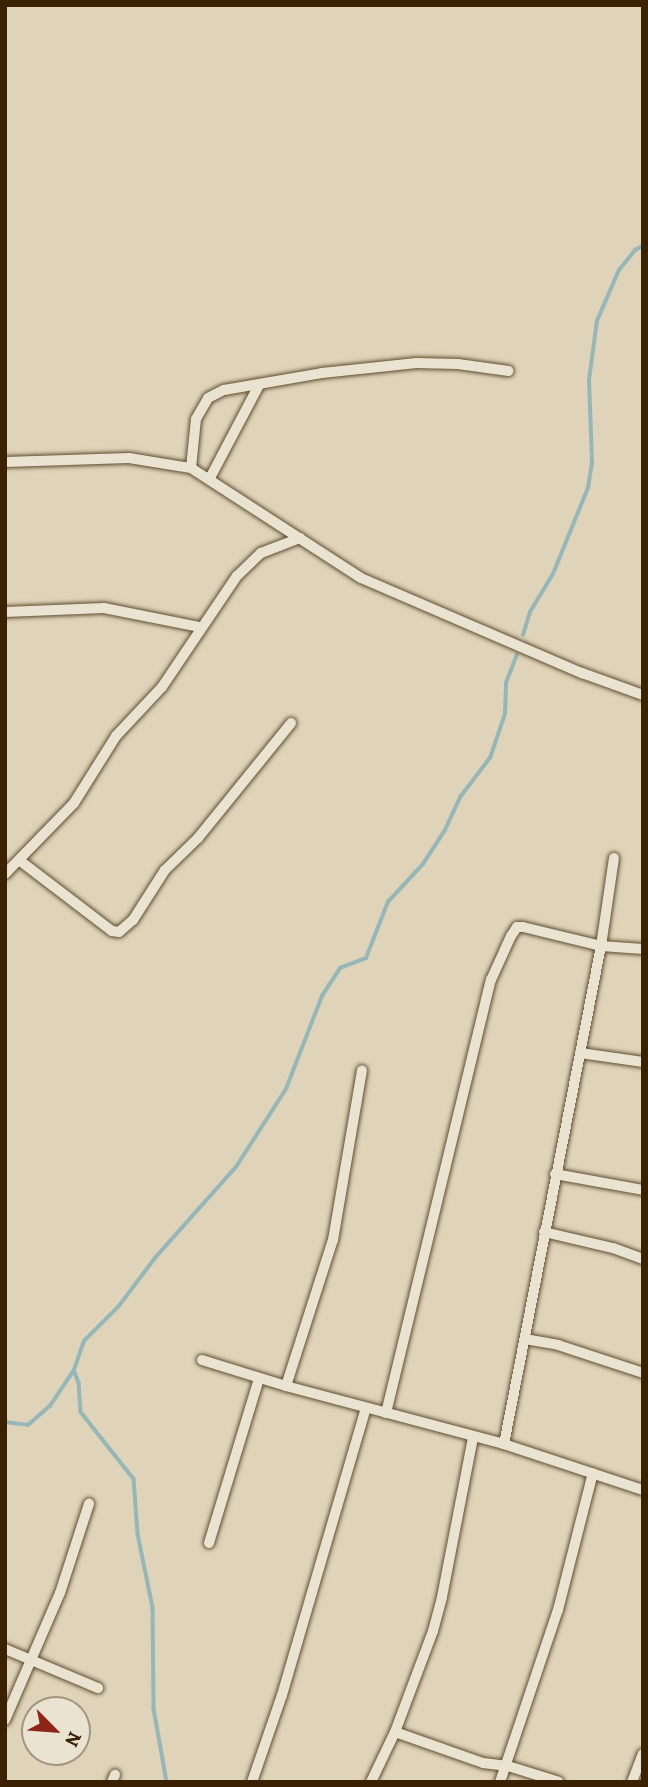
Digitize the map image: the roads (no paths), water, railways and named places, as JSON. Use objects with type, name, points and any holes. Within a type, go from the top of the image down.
[{"type":"street","points":[[191,468],[197,419],[208,398],[223,390],[321,373],[416,363],[458,364],[509,371]]},
{"type":"street","points":[[210,478],[259,385]]},
{"type":"street","points":[[5,462],[129,458],[191,468],[361,578],[582,673],[643,695]]},
{"type":"street","points":[[5,874],[74,803],[116,736],[162,687],[200,627],[251,561],[261,553],[300,538]]},
{"type":"street","points":[[5,612],[104,608],[200,627]]},
{"type":"street","points":[[19,860],[112,931],[118,932],[133,920],[165,870],[198,838],[291,723]]},
{"type":"street","points":[[504,1444],[601,946],[614,858]]},
{"type":"street","points":[[386,1413],[491,980],[511,936],[517,927],[523,927],[601,946],[643,949]]},
{"type":"street","points":[[580,1052],[643,1062]]},
{"type":"street","points":[[286,1387],[333,1240],[362,1070]]},
{"type":"street","points":[[555,1174],[643,1190]]},
{"type":"street","points":[[544,1232],[613,1248],[643,1259]]},
{"type":"street","points":[[524,1339],[558,1345],[643,1373]]},
{"type":"street","points":[[201,1360],[286,1387],[504,1444],[643,1490]]},
{"type":"street","points":[[209,1543],[259,1378]]},
{"type":"street","points":[[252,1782],[282,1695],[366,1408]]},
{"type":"street","points":[[371,1782],[395,1732],[442,1597],[473,1437]]},
{"type":"street","points":[[500,1782],[508,1766],[558,1610],[593,1473]]},
{"type":"street","points":[[5,1720],[60,1593],[89,1504]]},
{"type":"street","points":[[5,1649],[98,1688]]},
{"type":"street","points":[[395,1732],[483,1763],[508,1766],[559,1782]]},
{"type":"street","points":[[632,1782],[643,1754]]},
{"type":"waterway","points":[[523,635],[530,612],[553,574],[588,488],[592,462],[589,380],[597,321],[619,270],[635,250],[643,246]]},
{"type":"waterway","points":[[5,1422],[28,1425],[50,1406],[74,1370],[84,1341],[119,1306],[155,1258],[236,1167],[286,1089],[322,996],[340,968],[366,958],[388,902],[423,864],[444,832],[461,796],[490,758],[505,714],[506,683],[517,655]]},
{"type":"waterway","points":[[74,1370],[79,1383],[81,1412],[134,1479],[138,1534],[153,1608],[154,1709],[167,1782]]}]
